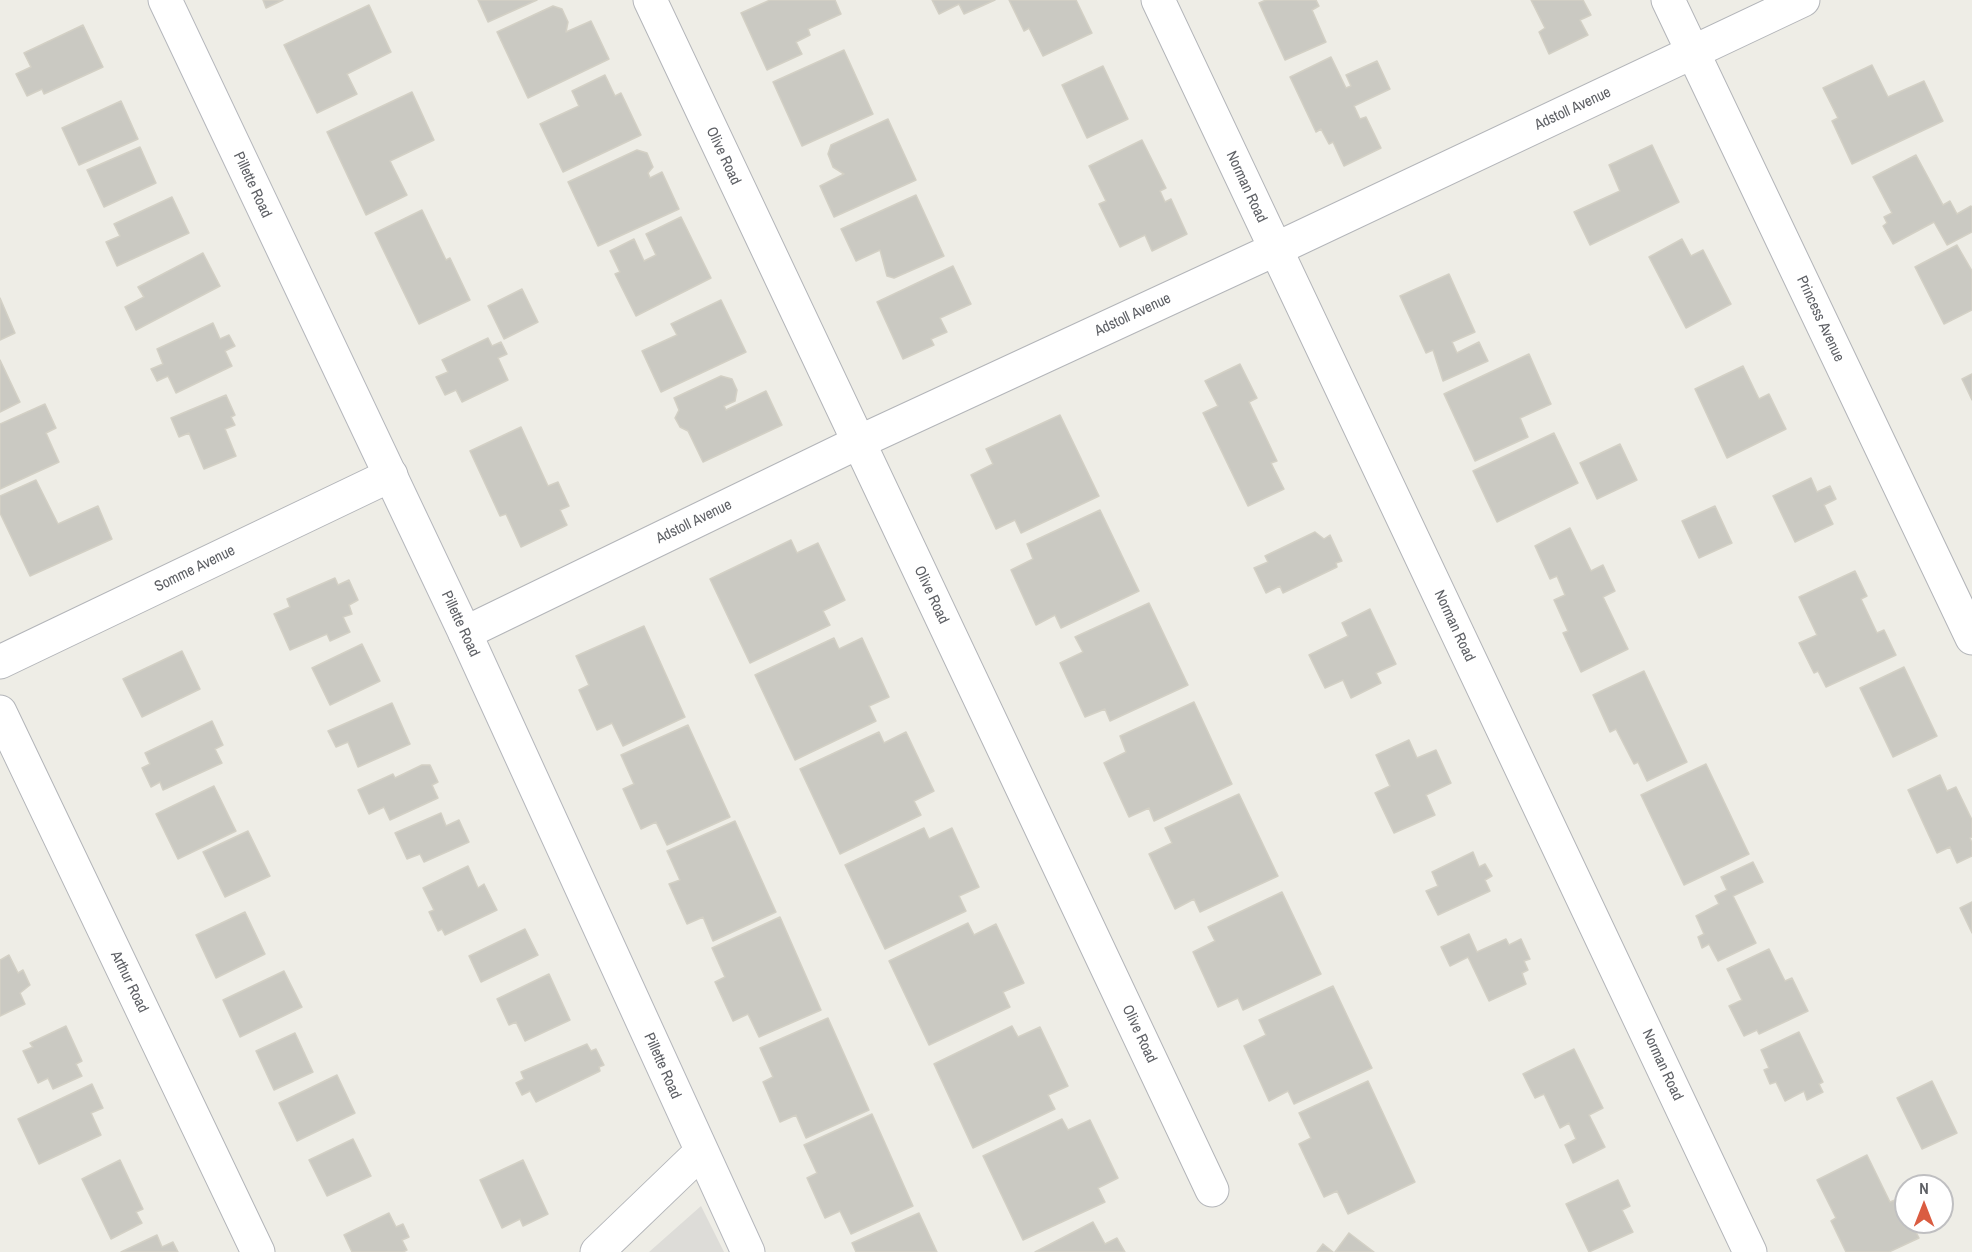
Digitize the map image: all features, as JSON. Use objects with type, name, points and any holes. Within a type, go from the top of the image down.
[{"type":"street","name":"Pillette Road","points":[[165,0],[465,633],[748,1252]]},
{"type":"street","name":"Olive Road","points":[[650,0],[1212,1190]]},
{"type":"street","name":"Norman Road","points":[[1158,0],[1750,1252]]},
{"type":"street","name":"Princess Avenue","points":[[1668,0],[1972,638]]},
{"type":"street","name":"Adstoll Avenue","points":[[465,633],[859,442],[1276,249],[1803,0]]},
{"type":"street","name":"Somme Avenue","points":[[0,662],[391,475]]},
{"type":"street","name":"Arthur Road","points":[[0,711],[258,1252]]},
{"type":"street","points":[[597,1252],[701,1152]]},
{"type":"shaded area","points":[[701,1206],[724,1252],[649,1252]]},
{"type":"building","points":[[263,0],[283,0],[266,8]]},
{"type":"building","points":[[478,0],[537,0],[488,22]]},
{"type":"building","points":[[770,0],[835,0],[841,14],[808,29],[810,35],[796,42],[802,54],[767,70],[741,13]]},
{"type":"building","points":[[932,0],[995,0],[964,14],[959,4],[939,14]]},
{"type":"building","points":[[1009,0],[1076,0],[1092,33],[1043,56],[1029,28],[1024,31]]},
{"type":"building","points":[[1266,0],[1316,0],[1319,6],[1312,10],[1326,42],[1285,60],[1259,3]]},
{"type":"building","points":[[1531,0],[1583,0],[1591,15],[1580,20],[1588,35],[1549,54],[1539,32],[1545,28]]},
{"type":"building","points":[[369,5],[391,52],[347,74],[357,94],[317,113],[284,45]]},
{"type":"building","points":[[553,6],[562,9],[568,22],[566,32],[591,21],[609,59],[528,98],[497,32]]},
{"type":"building","points":[[83,25],[103,67],[44,94],[42,89],[27,96],[16,74],[31,67],[24,53]]},
{"type":"building","points":[[844,50],[873,114],[802,146],[773,82]]},
{"type":"building","points":[[1331,57],[1346,88],[1351,86],[1346,75],[1377,61],[1390,89],[1354,106],[1360,119],[1366,117],[1381,148],[1344,166],[1333,142],[1329,144],[1321,129],[1316,132],[1290,77]]},
{"type":"building","points":[[1872,65],[1888,97],[1924,81],[1943,121],[1852,164],[1832,121],[1838,118],[1823,88]]},
{"type":"building","points":[[1103,66],[1128,119],[1087,138],[1062,85]]},
{"type":"building","points":[[605,75],[615,96],[621,93],[641,135],[563,172],[540,124],[579,106],[572,91]]},
{"type":"building","points":[[412,92],[434,140],[390,161],[407,195],[366,215],[327,132]]},
{"type":"building","points":[[121,101],[138,139],[79,165],[62,128]]},
{"type":"building","points":[[888,119],[916,180],[834,217],[820,186],[844,174],[833,167],[828,154],[831,145]]},
{"type":"building","points":[[1142,140],[1166,188],[1160,191],[1165,202],[1171,199],[1187,234],[1152,251],[1145,235],[1120,247],[1099,204],[1106,201],[1089,166]]},
{"type":"building","points":[[1652,145],[1679,202],[1590,245],[1574,212],[1620,191],[1609,165]]},
{"type":"building","points":[[140,147],[156,183],[104,207],[87,170]]},
{"type":"building","points":[[637,150],[647,153],[653,167],[648,173],[650,178],[662,172],[679,209],[598,246],[568,182]]},
{"type":"building","points":[[1916,155],[1943,205],[1950,201],[1957,214],[1971,206],[1972,232],[1947,245],[1934,222],[1893,244],[1883,226],[1887,223],[1884,217],[1892,213],[1873,177]]},
{"type":"building","points":[[916,195],[944,256],[894,278],[887,276],[880,250],[856,261],[841,229]]},
{"type":"building","points":[[172,197],[189,233],[117,266],[106,242],[120,236],[114,224]]},
{"type":"building","points":[[422,210],[446,260],[450,258],[470,300],[419,324],[375,233]]},
{"type":"building","points":[[681,217],[711,278],[636,316],[615,274],[620,272],[610,251],[634,239],[644,261],[656,255],[646,234]]},
{"type":"building","points":[[1682,239],[1691,256],[1703,250],[1731,304],[1686,328],[1649,257]]},
{"type":"building","points":[[1957,245],[1972,271],[1972,310],[1944,324],[1915,267]]},
{"type":"building","points":[[203,253],[220,286],[136,330],[125,307],[144,297],[138,287]]},
{"type":"building","points":[[953,266],[971,304],[940,318],[947,332],[931,339],[934,345],[903,359],[877,302]]},
{"type":"building","points":[[1449,274],[1475,332],[1452,342],[1457,353],[1479,342],[1488,361],[1443,381],[1433,350],[1426,353],[1400,296]]},
{"type":"building","points":[[522,289],[538,322],[504,339],[488,306]]},
{"type":"building","points":[[0,298],[15,333],[0,340]]},
{"type":"building","points":[[721,300],[746,352],[661,392],[642,351],[677,335],[671,324]]},
{"type":"building","points":[[213,323],[220,339],[229,335],[235,346],[225,351],[232,366],[176,393],[168,376],[157,381],[151,369],[163,364],[157,349]]},
{"type":"building","points":[[488,338],[492,346],[501,342],[507,354],[498,358],[508,380],[462,402],[456,390],[445,395],[436,377],[448,372],[442,360]]},
{"type":"building","points":[[1529,354],[1551,404],[1520,418],[1528,437],[1475,461],[1444,394]]},
{"type":"building","points":[[0,360],[20,402],[0,412]]},
{"type":"building","points":[[1240,364],[1257,398],[1249,402],[1277,461],[1271,463],[1284,489],[1248,506],[1203,413],[1218,406],[1205,381]]},
{"type":"building","points":[[1743,366],[1759,399],[1769,394],[1786,429],[1727,458],[1695,389]]},
{"type":"building","points":[[1972,374],[1972,400],[1962,379]]},
{"type":"building","points":[[721,376],[732,379],[737,390],[735,401],[724,406],[726,410],[766,391],[782,425],[703,462],[688,431],[680,427],[675,418],[679,410],[674,398]]},
{"type":"building","points":[[226,395],[235,415],[231,417],[235,425],[225,429],[236,456],[204,469],[189,433],[179,437],[171,418]]},
{"type":"building","points":[[45,404],[56,428],[46,433],[59,462],[0,489],[0,424]]},
{"type":"building","points":[[1060,415],[1099,496],[1021,533],[1015,520],[996,529],[971,475],[993,464],[986,449]]},
{"type":"building","points":[[521,427],[548,486],[558,482],[569,506],[560,510],[567,525],[521,547],[506,514],[500,516],[470,451]]},
{"type":"building","points":[[1554,433],[1578,483],[1497,522],[1473,471]]},
{"type":"building","points":[[1620,444],[1637,480],[1597,499],[1580,463]]},
{"type":"building","points":[[1811,478],[1817,492],[1830,486],[1836,499],[1824,505],[1833,524],[1795,542],[1773,496]]},
{"type":"building","points":[[36,480],[58,524],[98,506],[112,539],[30,576],[0,513],[0,496]]},
{"type":"building","points":[[1715,506],[1732,543],[1699,558],[1682,521]]},
{"type":"building","points":[[1100,510],[1139,591],[1061,628],[1055,615],[1036,625],[1011,570],[1033,559],[1027,544]]},
{"type":"building","points":[[1570,528],[1591,571],[1603,565],[1615,591],[1603,597],[1628,649],[1581,672],[1563,633],[1568,631],[1554,600],[1565,595],[1557,576],[1550,579],[1535,546]]},
{"type":"building","points":[[1315,532],[1324,539],[1330,535],[1342,561],[1336,563],[1337,567],[1283,593],[1280,586],[1266,593],[1254,568],[1268,562],[1265,556]]},
{"type":"building","points":[[791,540],[797,553],[818,543],[845,600],[823,611],[830,625],[750,663],[710,579]]},
{"type":"building","points":[[1855,571],[1867,596],[1861,599],[1877,633],[1884,630],[1896,655],[1826,687],[1818,671],[1814,673],[1799,643],[1817,635],[1799,597]]},
{"type":"building","points":[[335,578],[338,585],[349,580],[358,600],[349,605],[352,614],[343,617],[350,632],[330,641],[327,634],[290,650],[274,614],[290,607],[287,599]]},
{"type":"building","points":[[1149,603],[1188,685],[1110,721],[1105,709],[1085,717],[1060,663],[1083,652],[1075,637]]},
{"type":"building","points":[[1370,609],[1396,664],[1376,673],[1381,683],[1351,698],[1343,680],[1325,688],[1309,655],[1348,636],[1342,623]]},
{"type":"building","points":[[644,626],[685,717],[623,746],[612,723],[597,730],[579,690],[589,685],[576,656]]},
{"type":"building","points":[[834,638],[839,649],[862,638],[889,697],[869,706],[876,721],[795,760],[755,675]]},
{"type":"building","points":[[362,644],[380,681],[330,705],[312,668]]},
{"type":"building","points":[[182,651],[200,689],[142,717],[123,679]]},
{"type":"building","points":[[1904,667],[1937,736],[1893,757],[1860,688]]},
{"type":"building","points":[[1644,671],[1687,762],[1647,781],[1638,762],[1634,764],[1616,729],[1610,732],[1593,695]]},
{"type":"building","points":[[1194,702],[1232,784],[1154,821],[1149,808],[1129,817],[1104,763],[1126,752],[1120,736]]},
{"type":"building","points":[[392,703],[410,744],[358,767],[348,742],[336,747],[328,731]]},
{"type":"building","points":[[212,721],[223,745],[215,749],[222,763],[163,790],[160,782],[151,787],[142,768],[150,764],[145,753]]},
{"type":"building","points":[[688,725],[730,817],[667,845],[656,822],[641,829],[623,789],[634,784],[621,755]]},
{"type":"building","points":[[879,732],[884,743],[906,732],[934,791],[914,801],[921,815],[840,854],[800,769]]},
{"type":"building","points":[[1409,740],[1417,758],[1436,750],[1451,783],[1426,795],[1435,815],[1394,833],[1375,793],[1390,786],[1376,755]]},
{"type":"building","points":[[1706,764],[1749,854],[1684,885],[1641,795]]},
{"type":"building","points":[[422,765],[430,765],[438,782],[432,785],[438,798],[390,820],[384,807],[369,814],[358,790],[393,774],[395,778]]},
{"type":"building","points":[[1940,775],[1947,791],[1956,787],[1972,820],[1972,837],[1970,838],[1972,856],[1957,863],[1950,847],[1937,853],[1908,790]]},
{"type":"building","points":[[214,786],[236,831],[178,859],[156,814]]},
{"type":"building","points":[[1239,794],[1278,876],[1200,912],[1194,899],[1175,909],[1149,854],[1172,843],[1165,828]]},
{"type":"building","points":[[441,813],[446,826],[459,820],[469,842],[424,862],[420,854],[407,859],[395,833]]},
{"type":"building","points":[[735,821],[776,912],[713,941],[703,917],[687,924],[669,884],[680,880],[667,851]]},
{"type":"building","points":[[924,828],[929,839],[952,828],[979,887],[959,896],[966,911],[885,949],[845,865]]},
{"type":"building","points":[[248,831],[270,876],[225,897],[203,852]]},
{"type":"building","points":[[1473,852],[1479,867],[1485,864],[1492,876],[1485,880],[1490,891],[1438,915],[1426,891],[1438,886],[1432,872]]},
{"type":"building","points":[[1753,862],[1763,882],[1733,896],[1756,943],[1718,961],[1709,944],[1702,948],[1698,937],[1704,934],[1696,916],[1719,904],[1715,896],[1727,890],[1721,877]]},
{"type":"building","points":[[468,866],[478,888],[484,884],[497,910],[445,935],[442,929],[438,931],[429,912],[434,910],[423,888]]},
{"type":"building","points":[[1282,892],[1321,974],[1243,1010],[1238,998],[1218,1007],[1193,952],[1215,941],[1208,927]]},
{"type":"building","points":[[1972,902],[1972,933],[1960,908]]},
{"type":"building","points":[[245,912],[265,954],[216,978],[196,935]]},
{"type":"building","points":[[780,917],[821,1010],[759,1037],[748,1014],[733,1021],[715,982],[725,977],[712,948]]},
{"type":"building","points":[[968,923],[974,935],[996,924],[1024,983],[1003,992],[1010,1007],[929,1045],[889,961]]},
{"type":"building","points":[[525,929],[538,955],[481,982],[469,956]]},
{"type":"building","points":[[1469,934],[1477,952],[1506,939],[1509,945],[1521,939],[1530,959],[1524,961],[1528,970],[1522,973],[1526,984],[1489,1001],[1468,957],[1450,966],[1441,947]]},
{"type":"building","points":[[1769,949],[1785,981],[1792,978],[1808,1011],[1759,1034],[1757,1030],[1744,1036],[1729,1006],[1742,1000],[1727,969]]},
{"type":"building","points":[[9,955],[18,973],[23,970],[30,985],[20,993],[25,1004],[0,1016],[0,960]]},
{"type":"building","points":[[284,971],[302,1007],[240,1037],[223,1000]]},
{"type":"building","points":[[549,974],[570,1020],[525,1041],[516,1022],[509,1025],[497,999]]},
{"type":"building","points":[[1333,986],[1372,1068],[1294,1104],[1288,1091],[1269,1101],[1244,1046],[1266,1035],[1259,1020]]},
{"type":"building","points":[[828,1018],[869,1110],[806,1138],[796,1115],[780,1122],[763,1082],[773,1077],[760,1048]]},
{"type":"building","points":[[66,1026],[82,1061],[76,1064],[82,1076],[53,1089],[48,1078],[38,1083],[23,1051],[33,1047],[30,1043]]},
{"type":"building","points":[[1012,1026],[1018,1037],[1040,1027],[1068,1086],[1048,1095],[1055,1109],[973,1148],[934,1064]]},
{"type":"building","points":[[1799,1032],[1823,1082],[1819,1084],[1823,1092],[1807,1100],[1804,1091],[1785,1101],[1776,1082],[1770,1084],[1764,1070],[1769,1068],[1761,1050]]},
{"type":"building","points":[[295,1033],[313,1072],[274,1090],[256,1051]]},
{"type":"building","points":[[587,1044],[591,1051],[596,1049],[604,1065],[599,1067],[600,1071],[536,1102],[530,1091],[522,1095],[516,1083],[524,1079],[521,1072]]},
{"type":"building","points":[[1574,1049],[1603,1108],[1589,1115],[1605,1147],[1573,1163],[1565,1145],[1576,1139],[1569,1123],[1560,1128],[1544,1094],[1535,1098],[1523,1074]]},
{"type":"building","points":[[337,1075],[355,1113],[297,1141],[279,1103]]},
{"type":"building","points":[[1368,1081],[1415,1182],[1348,1214],[1337,1191],[1324,1197],[1299,1144],[1311,1138],[1299,1113]]},
{"type":"building","points":[[1932,1081],[1957,1133],[1922,1149],[1897,1098]]},
{"type":"building","points":[[92,1084],[103,1108],[91,1113],[101,1135],[39,1164],[18,1119]]},
{"type":"building","points":[[872,1114],[913,1206],[851,1234],[840,1211],[825,1218],[807,1178],[817,1173],[804,1145]]},
{"type":"building","points":[[1062,1119],[1068,1130],[1090,1120],[1118,1178],[1098,1188],[1105,1202],[1023,1240],[983,1156]]},
{"type":"building","points":[[353,1139],[371,1176],[327,1196],[309,1160]]},
{"type":"building","points":[[1867,1155],[1890,1202],[1894,1200],[1894,1234],[1917,1234],[1919,1238],[1889,1252],[1846,1252],[1831,1221],[1836,1218],[1817,1180]]},
{"type":"building","points":[[120,1160],[143,1209],[136,1212],[142,1223],[111,1239],[82,1179]]},
{"type":"building","points":[[523,1160],[548,1214],[523,1226],[520,1219],[502,1228],[480,1180]]},
{"type":"building","points":[[1618,1180],[1630,1206],[1622,1210],[1633,1232],[1589,1252],[1566,1204]]},
{"type":"building","points":[[389,1213],[396,1227],[403,1224],[409,1237],[402,1240],[407,1250],[403,1252],[352,1252],[344,1235]]},
{"type":"building","points":[[919,1213],[937,1252],[856,1252],[852,1243]]},
{"type":"building","points":[[1093,1222],[1105,1244],[1117,1238],[1125,1252],[1035,1252]]},
{"type":"building","points":[[1349,1233],[1374,1252],[1335,1252]]},
{"type":"building","points":[[157,1235],[162,1247],[173,1242],[178,1252],[121,1252]]},
{"type":"building","points":[[1323,1244],[1333,1252],[1317,1252]]}]
